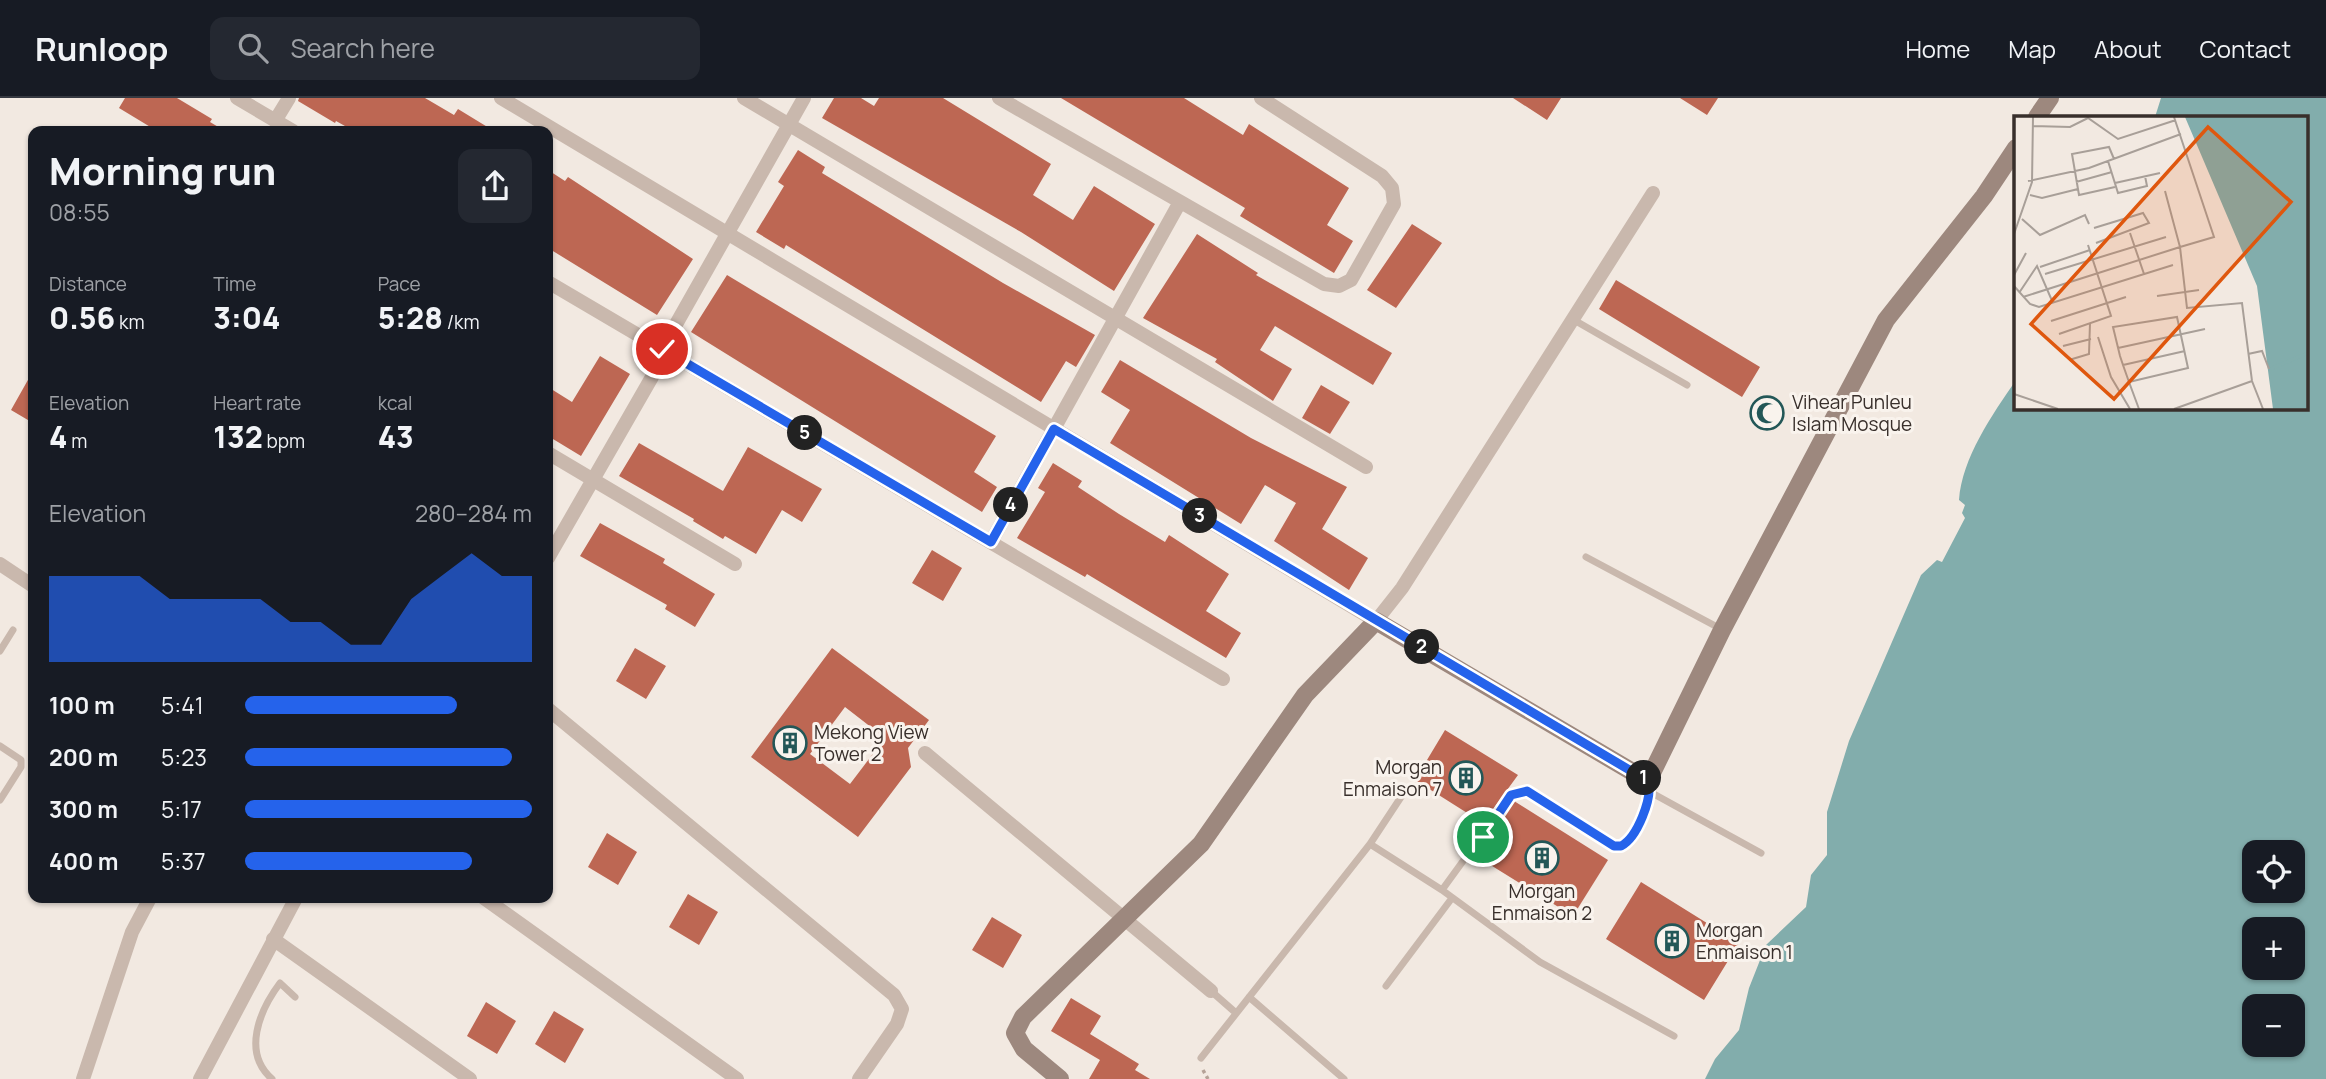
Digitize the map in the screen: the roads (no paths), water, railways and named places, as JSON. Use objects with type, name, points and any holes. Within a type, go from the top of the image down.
[{"type":"street","points":[[237,98],[284,126]]},
{"type":"street","points":[[275,121],[289,98]]},
{"type":"street","points":[[501,98],[548,126]]},
{"type":"street","points":[[744,98],[1366,467]]},
{"type":"street","points":[[553,550],[595,481],[652,377],[662,349],[804,98]]},
{"type":"street","points":[[999,98],[1324,284],[1339,286],[1351,280],[1394,204],[1392,188],[1382,176],[1261,98]]},
{"type":"street","points":[[2038,116],[2050,98]]},
{"type":"street","points":[[553,129],[1650,787],[1722,630],[1886,320],[1984,196],[2014,151]]},
{"type":"street","points":[[1060,1079],[1024,1049],[1015,1033],[1023,1017],[1201,844],[1305,695],[1376,621],[1402,588],[1653,194]]},
{"type":"street","points":[[991,542],[1180,202]]},
{"type":"street","points":[[553,285],[1223,679]]},
{"type":"street","points":[[553,456],[735,564]]},
{"type":"street","points":[[0,564],[28,583]]},
{"type":"street","points":[[553,713],[894,995],[902,1009],[897,1024],[859,1079]]},
{"type":"street","points":[[925,752],[1211,991]]},
{"type":"street","points":[[83,1079],[132,932],[147,903]]},
{"type":"street","points":[[201,1079],[293,903]]},
{"type":"street","points":[[491,903],[737,1079]]},
{"type":"street","points":[[273,939],[470,1079]]},
{"type":"lane","points":[[1574,320],[1687,385]]},
{"type":"lane","points":[[1586,557],[1722,630]]},
{"type":"lane","points":[[0,651],[13,630]]},
{"type":"lane","points":[[0,746],[17,755],[21,767],[0,800]]},
{"type":"lane","points":[[1442,890],[1511,795],[1517,792],[1527,791],[1614,846],[1621,846],[1635,831],[1650,787],[1761,853]]},
{"type":"lane","points":[[1201,1058],[1370,844],[1405,791]]},
{"type":"lane","points":[[1370,844],[1442,890],[1541,962],[1674,1035]]},
{"type":"lane","points":[[1386,986],[1452,898]]},
{"type":"lane","points":[[272,1079],[263,1071],[255,1057],[254,1043],[260,1021],[280,983],[295,997]]},
{"type":"lane","points":[[1211,991],[1236,1013]]},
{"type":"lane","points":[[1249,998],[1344,1079]]},
{"type":"water","points":[[2161,98],[2326,98],[2326,1079],[1705,1079],[1715,1059],[1739,1030],[1749,988],[1766,945],[1806,907],[1811,875],[1827,855],[1827,812],[1849,741],[1921,575],[1937,560],[1942,562],[1965,518],[1962,513],[1965,505],[1959,500],[1961,484],[1980,437],[2014,383],[2014,410],[2308,410],[2308,116],[2155,116]]},
{"type":"place","name":"Vihear Punleu Islam Mosque","points":[[1767,413]]},
{"type":"place","name":"Mekong View Tower 2","points":[[790,743]]},
{"type":"place","name":"Morgan Enmaison 7","points":[[1466,778]]},
{"type":"place","name":"Morgan Enmaison 2","points":[[1542,858]]},
{"type":"place","name":"Morgan Enmaison 1","points":[[1672,941]]}]
